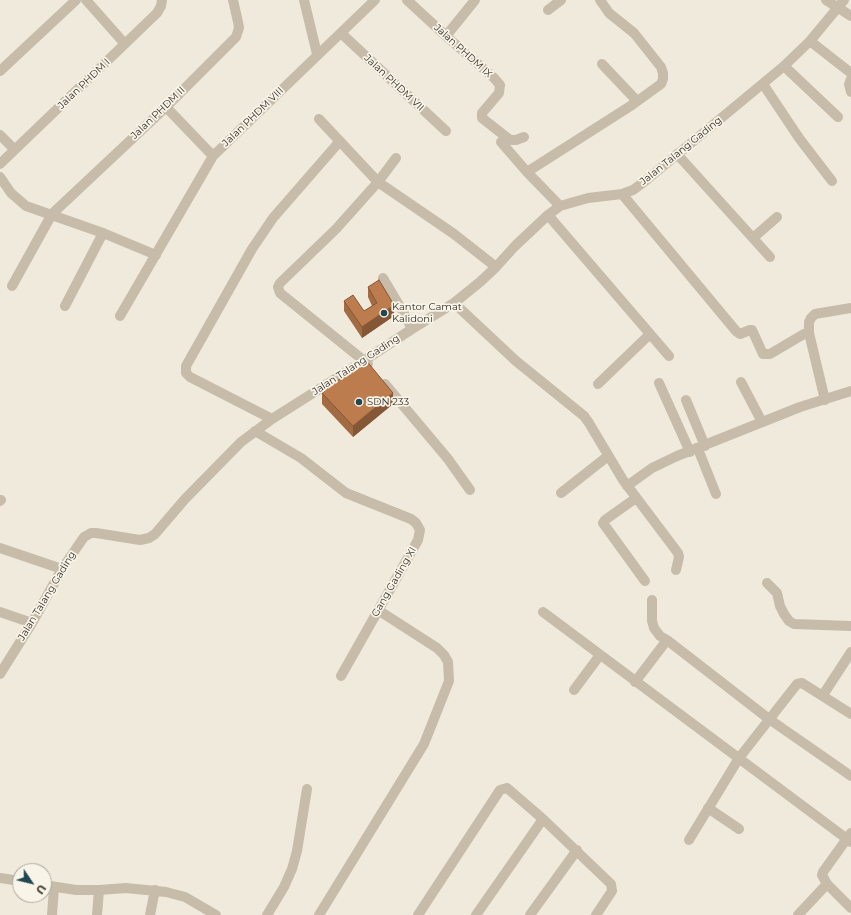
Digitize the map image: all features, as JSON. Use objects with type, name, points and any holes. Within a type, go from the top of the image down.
[{"type":"street","points":[[0,71],[76,0]]},
{"type":"street","points":[[86,0],[125,44]]},
{"type":"street","name":"Jalan PHDM I","points":[[0,164],[156,13],[161,6],[162,0]]},
{"type":"street","name":"Jalan PHDM II","points":[[12,286],[52,214],[166,107],[236,37],[239,28],[233,0]]},
{"type":"street","points":[[304,0],[317,54]]},
{"type":"street","name":"Jalan PHDM VIII","points":[[120,316],[213,156],[317,54],[342,34],[375,0]]},
{"type":"street","name":"Jalan PHDM IX","points":[[407,0],[500,85],[499,93],[482,113],[482,118],[510,140],[516,140],[524,137]]},
{"type":"street","points":[[446,36],[474,0]]},
{"type":"street","points":[[548,10],[561,0]]},
{"type":"street","points":[[527,172],[661,84],[664,76],[661,67],[634,33],[609,13],[600,0]]},
{"type":"street","points":[[826,0],[841,4],[851,16]]},
{"type":"street","name":"Jalan Talang Gading","points":[[0,673],[32,622],[62,569],[82,539],[91,533],[140,540],[149,538],[155,534],[217,466],[255,431],[454,303],[496,267],[515,246],[548,215],[560,206],[588,198],[622,194],[633,190],[644,182],[784,66],[810,41],[841,4]]},
{"type":"street","name":"Jalan PHDM VII","points":[[342,34],[446,132]]},
{"type":"street","points":[[810,41],[851,74]]},
{"type":"street","points":[[602,64],[637,101]]},
{"type":"street","points":[[784,66],[838,118]]},
{"type":"street","points":[[851,79],[851,92]]},
{"type":"street","points":[[763,84],[799,138],[832,181]]},
{"type":"street","points":[[166,107],[213,156]]},
{"type":"street","points":[[319,119],[378,182],[424,213],[496,267]]},
{"type":"street","points":[[0,135],[14,149]]},
{"type":"street","points":[[272,419],[190,377],[186,373],[186,366],[252,249],[268,224],[340,141]]},
{"type":"street","points":[[501,142],[527,172],[560,206]]},
{"type":"street","points":[[677,154],[770,257]]},
{"type":"street","points":[[396,158],[378,182],[336,229],[280,284],[278,288],[280,294],[365,360],[448,459],[470,490]]},
{"type":"street","points":[[0,177],[11,193],[26,206],[103,233],[156,255]]},
{"type":"street","points":[[622,194],[736,331],[740,334],[750,330],[752,331],[763,354],[770,354],[804,334],[809,333]]},
{"type":"street","points":[[548,215],[669,356]]},
{"type":"street","points":[[753,238],[777,217]]},
{"type":"street","points":[[65,306],[103,233]]},
{"type":"street","points":[[383,278],[406,316],[412,329]]},
{"type":"street","points":[[454,303],[516,361],[584,416],[627,486],[678,554],[679,557],[676,570]]},
{"type":"street","points":[[825,400],[809,333],[809,322],[815,314],[851,308]]},
{"type":"street","points":[[598,384],[650,334]]},
{"type":"street","points":[[741,382],[762,422]]},
{"type":"street","points":[[659,383],[698,449]]},
{"type":"street","points":[[627,486],[652,468],[800,407],[851,391]]},
{"type":"street","points":[[686,400],[698,449],[716,494]]},
{"type":"street","name":"Gang Gading XI","points":[[255,431],[301,458],[346,493],[411,519],[420,530],[418,540],[341,676]]},
{"type":"street","points":[[561,493],[608,456]]},
{"type":"street","points":[[636,498],[603,523],[645,581]]},
{"type":"street","points":[[0,548],[62,569]]},
{"type":"street","points":[[766,583],[777,593],[780,606],[784,614],[789,621],[794,624],[851,626]]},
{"type":"street","points":[[652,600],[652,621],[654,628],[660,636],[769,719],[851,776]]},
{"type":"street","points":[[318,915],[424,744],[449,681],[448,662],[444,655],[437,648],[378,610]]},
{"type":"street","points":[[0,612],[32,622]]},
{"type":"street","points":[[543,612],[635,682],[850,838],[822,875],[827,884],[851,908]]},
{"type":"street","points":[[635,682],[667,640]]},
{"type":"street","points":[[823,695],[851,652]]},
{"type":"street","points":[[574,690],[600,654]]},
{"type":"street","points":[[689,840],[739,758],[799,682],[823,695],[851,714]]},
{"type":"street","points":[[418,915],[500,790],[505,788],[510,789],[577,850],[612,885],[612,891],[596,915]]},
{"type":"street","points":[[267,915],[284,887],[292,869],[297,851],[307,789]]},
{"type":"street","points":[[708,808],[739,829]]},
{"type":"street","points":[[476,915],[543,819]]},
{"type":"street","points":[[530,915],[577,850]]},
{"type":"street","points":[[0,878],[12,880]]},
{"type":"street","points":[[798,915],[827,884]]},
{"type":"street","points":[[52,886],[76,890],[126,888],[155,890],[185,897],[212,914]]},
{"type":"street","points":[[97,915],[99,890]]},
{"type":"street","points":[[150,915],[155,890]]},
{"type":"street","points":[[51,903],[52,915]]},
{"type":"building","points":[[379,280],[394,305],[362,327],[344,301],[353,295],[364,311],[377,303],[368,287]]},
{"type":"building","name":"SDN 233","points":[[365,359],[393,393],[353,426],[322,393]]},
{"type":"place","name":"Kantor Camat Kalidoni","points":[[384,313]]},
{"type":"place","name":"SDN 233","points":[[359,402]]}]
